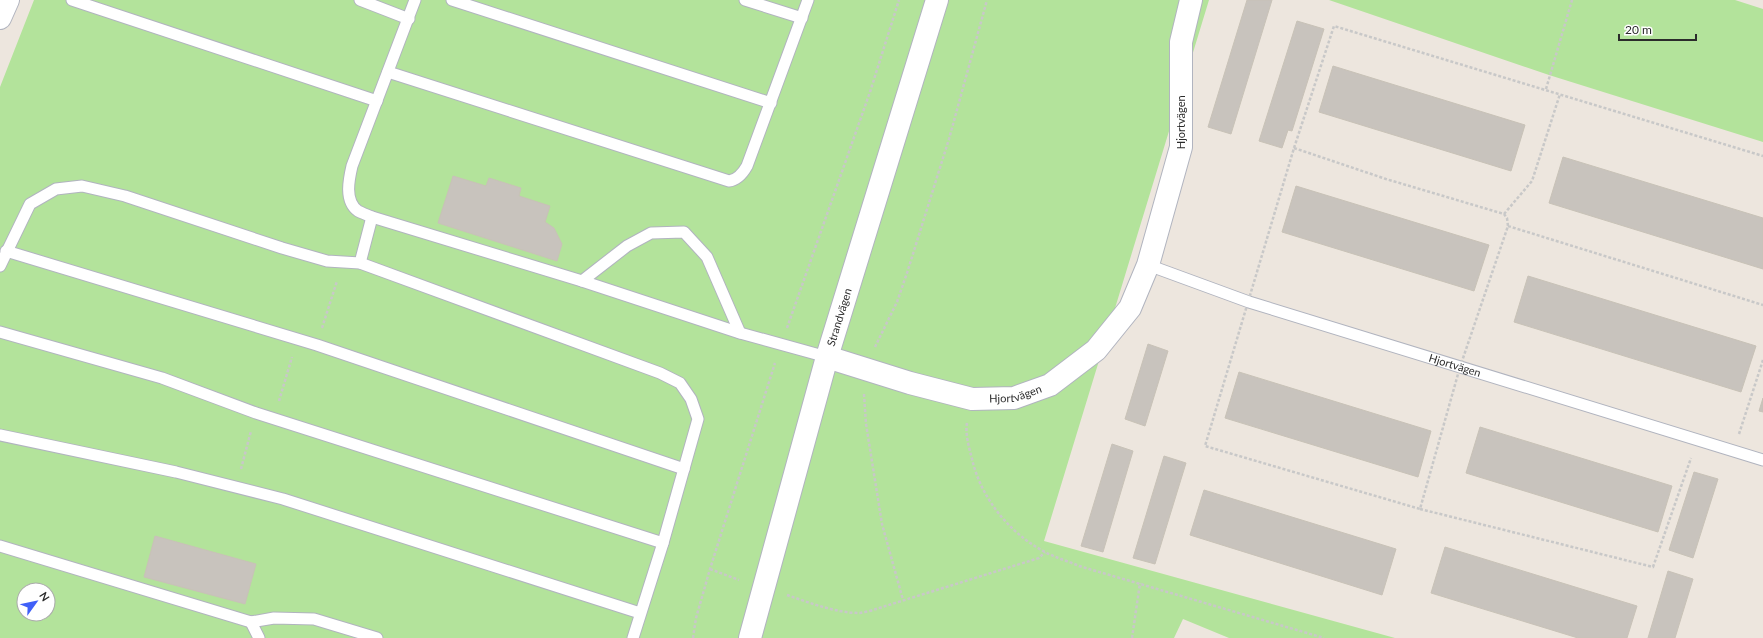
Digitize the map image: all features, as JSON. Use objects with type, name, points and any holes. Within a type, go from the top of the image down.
[{"type":"street","points":[[0,18],[8,0]]},
{"type":"street","name":"Strandvägen","points":[[750,638],[827,357],[937,0]]},
{"type":"street","name":"Hjortvägen","points":[[827,357],[910,383],[972,398],[1014,398],[1050,385],[1096,350],[1130,308],[1148,265],[1181,147],[1181,42],[1191,0]]},
{"type":"lane","points":[[72,0],[377,102]]},
{"type":"lane","points":[[360,0],[409,19]]},
{"type":"lane","points":[[415,0],[352,166],[348,181],[348,188],[352,204],[357,210],[372,217],[582,281],[740,333],[827,357]]},
{"type":"lane","points":[[452,0],[771,103]]},
{"type":"lane","points":[[745,0],[802,18]]},
{"type":"lane","points":[[388,72],[729,181],[733,181],[743,174],[747,166],[808,0]]},
{"type":"lane","points":[[0,266],[30,204],[56,189],[82,186],[125,196],[282,248],[327,261],[360,263],[660,373],[680,384],[691,399],[698,420],[663,543],[633,638]]},
{"type":"lane","points":[[360,263],[372,217]]},
{"type":"lane","points":[[582,281],[627,246],[651,233],[684,232],[707,258],[740,333]]},
{"type":"lane","points":[[6,251],[317,345],[684,468]]},
{"type":"lane","name":"Hjortvägen","points":[[1148,265],[1249,302],[1763,460]]},
{"type":"lane","points":[[0,332],[162,378],[256,413],[663,543]]},
{"type":"lane","points":[[0,435],[176,472],[283,499],[640,613]]},
{"type":"lane","points":[[0,546],[251,622],[274,618],[314,619],[378,638]]},
{"type":"lane","points":[[251,622],[259,638]]},
{"type":"path","points":[[693,638],[696,618],[710,569],[782,344],[870,92],[899,0]]},
{"type":"path","points":[[903,600],[882,524],[867,432],[864,390],[866,369],[897,302],[907,273],[949,139],[987,0]]},
{"type":"path","points":[[1546,89],[1572,0]]},
{"type":"path","points":[[1698,440],[1653,567],[1420,509],[1205,446],[1294,148],[1334,26],[1763,156]]},
{"type":"path","points":[[1504,214],[1532,181],[1560,94]]},
{"type":"path","points":[[1294,148],[1386,179],[1504,214],[1507,218],[1508,226],[1460,367],[1420,509]]},
{"type":"path","points":[[1508,226],[1763,305]]},
{"type":"path","points":[[317,345],[344,262]]},
{"type":"path","points":[[273,418],[297,339]]},
{"type":"path","points":[[1733,451],[1763,360]]},
{"type":"path","points":[[972,398],[966,429],[974,466],[980,483],[997,511],[1013,530],[1045,552],[1079,566],[1324,638]]},
{"type":"path","points":[[237,487],[256,413]]},
{"type":"path","points":[[787,595],[813,604],[861,613],[876,610],[903,600],[1040,558],[1045,552]]},
{"type":"path","points":[[710,569],[739,580]]},
{"type":"path","points":[[1132,638],[1140,583]]},
{"type":"green space","points":[[34,0],[1209,0],[1044,541],[1395,638],[1229,638],[1183,619],[1174,638],[0,638],[0,87]]},
{"type":"green space","points":[[1329,0],[1735,0],[1763,9],[1763,142],[1549,75]]},
{"type":"building","points":[[1247,0],[1272,0],[1231,134],[1208,127]]},
{"type":"building","points":[[1297,21],[1324,29],[1292,131],[1288,130],[1282,148],[1259,141]]},
{"type":"building","points":[[1333,66],[1525,125],[1511,171],[1319,112]]},
{"type":"building","points":[[1563,157],[1763,218],[1763,269],[1549,203]]},
{"type":"building","points":[[453,176],[486,186],[489,178],[521,188],[519,196],[550,206],[545,222],[554,228],[562,244],[557,261],[438,223]]},
{"type":"building","points":[[1296,186],[1489,245],[1474,291],[1282,232]]},
{"type":"building","points":[[1528,276],[1756,346],[1741,392],[1514,322]]},
{"type":"building","points":[[1148,344],[1168,351],[1145,426],[1125,419]]},
{"type":"building","points":[[1239,372],[1431,431],[1418,477],[1225,418]]},
{"type":"building","points":[[1763,398],[1763,412],[1759,411]]},
{"type":"building","points":[[1480,427],[1672,486],[1658,532],[1466,473]]},
{"type":"building","points":[[1112,444],[1133,451],[1103,552],[1081,546]]},
{"type":"building","points":[[1164,456],[1186,463],[1155,564],[1133,558]]},
{"type":"building","points":[[1694,472],[1718,479],[1693,558],[1669,550]]},
{"type":"building","points":[[1204,490],[1396,549],[1382,595],[1190,535]]},
{"type":"building","points":[[155,536],[256,564],[245,604],[144,577]]},
{"type":"building","points":[[1445,547],[1637,606],[1627,638],[1578,638],[1431,593]]},
{"type":"building","points":[[1668,571],[1693,579],[1675,638],[1648,638]]}]
